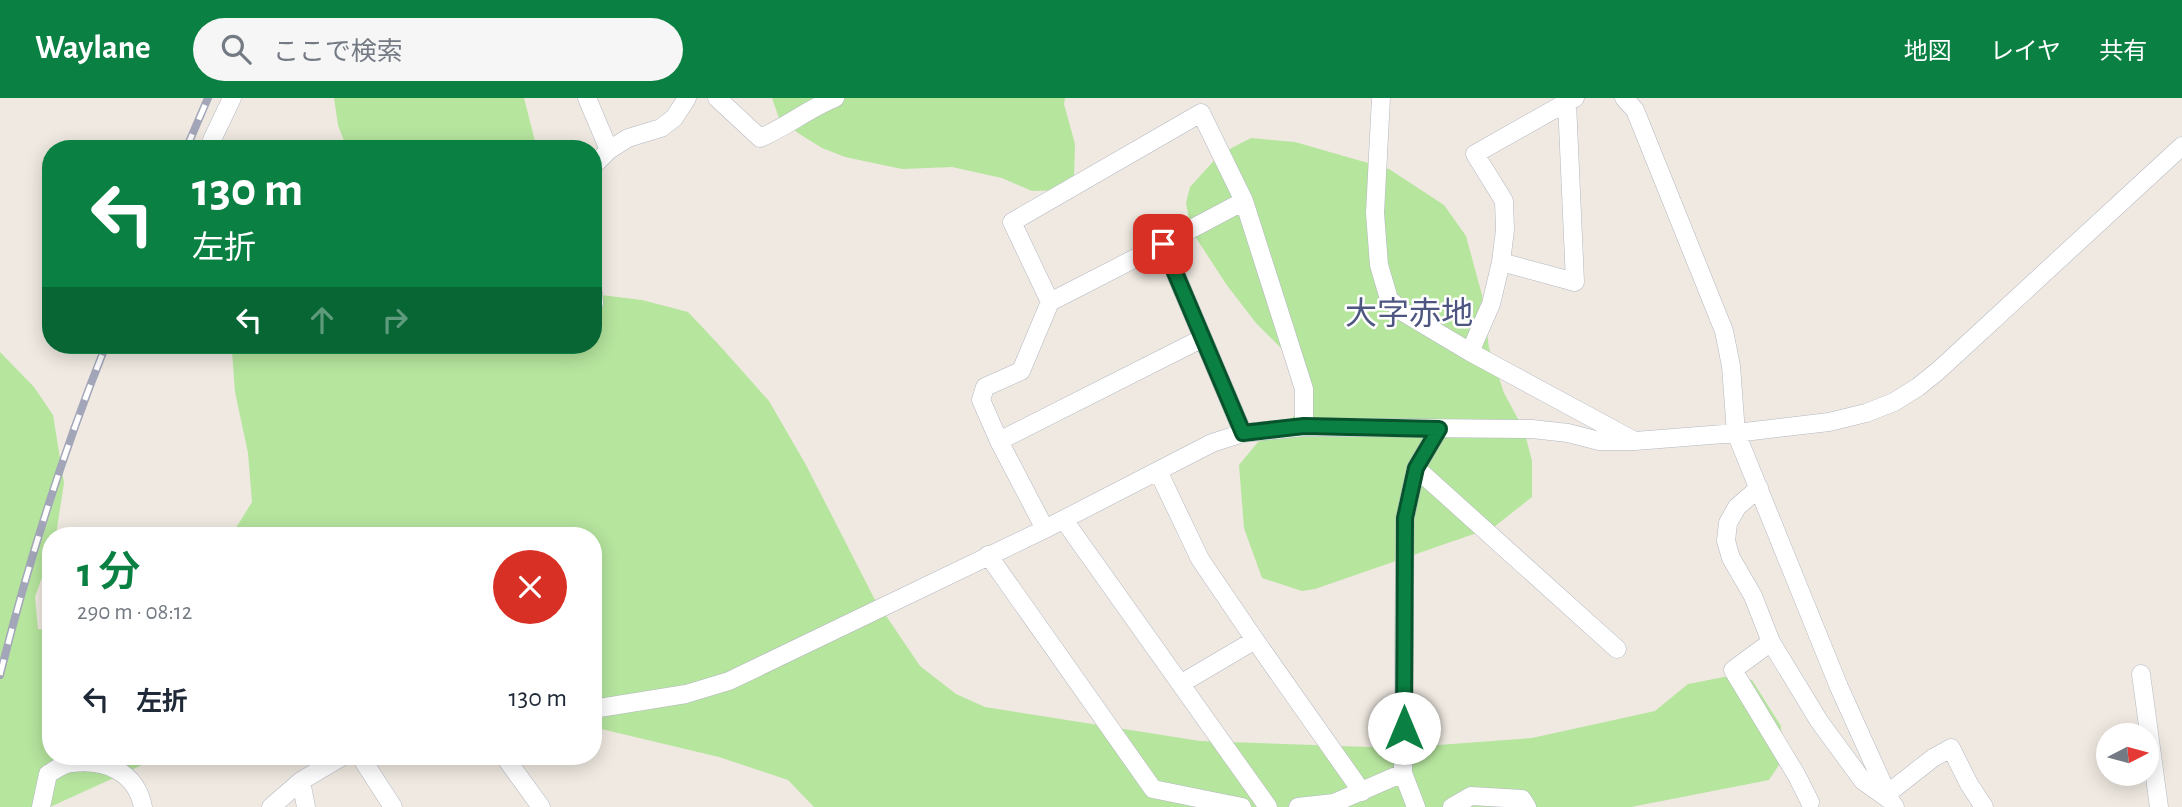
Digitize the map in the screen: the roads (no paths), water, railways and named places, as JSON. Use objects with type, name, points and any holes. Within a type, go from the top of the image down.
[{"type":"street","points":[[212,140],[232,98]]},
{"type":"street","points":[[587,98],[609,150]]},
{"type":"street","points":[[602,157],[628,138],[661,128],[674,118],[687,98]]},
{"type":"street","points":[[717,98],[760,138],[781,129],[811,108],[835,98]]},
{"type":"street","points":[[1381,98],[1375,213],[1379,265],[1389,299],[1402,312],[1470,352],[1634,441]]},
{"type":"street","points":[[1624,98],[1634,110],[1724,331],[1731,366],[1736,433],[1839,687],[1890,801]]},
{"type":"street","points":[[1470,352],[1490,304],[1501,262],[1505,230],[1504,201],[1475,154],[1571,100],[1575,282],[1501,262]]},
{"type":"street","points":[[1051,302],[1012,222],[1201,113],[1244,201],[1304,389],[1304,426]]},
{"type":"street","points":[[602,708],[686,694],[729,681],[1045,530],[1212,443],[1243,433],[1304,426],[1532,429],[1568,433],[1599,441],[1634,441],[1829,422],[1866,413],[1894,402],[1918,387],[2007,309],[2182,146]]},
{"type":"street","points":[[1045,530],[981,400],[985,387],[1021,371],[1051,302],[1244,201]]},
{"type":"street","points":[[1163,244],[1243,433]]},
{"type":"street","points":[[999,441],[1203,338]]},
{"type":"street","points":[[1416,807],[1403,773],[1405,518],[1416,468],[1439,429]]},
{"type":"street","points":[[1416,468],[1617,649]]},
{"type":"street","points":[[1158,471],[1200,559],[1362,792]]},
{"type":"street","points":[[1759,488],[1737,507],[1728,523],[1726,541],[1731,558],[1753,596],[1771,642],[1819,721],[1863,781],[1890,801]]},
{"type":"street","points":[[1064,520],[1268,807]]},
{"type":"street","points":[[988,555],[1153,789],[1242,807]]},
{"type":"street","points":[[1182,683],[1255,640]]},
{"type":"street","points":[[1771,642],[1733,670],[1797,776],[1810,805]]},
{"type":"street","points":[[2141,674],[2159,807]]},
{"type":"street","points":[[1890,801],[1933,758],[1951,748],[1984,807]]},
{"type":"street","points":[[41,807],[48,774],[64,765]]},
{"type":"street","points":[[106,765],[129,775],[143,807]]},
{"type":"street","points":[[271,807],[301,781],[328,765]]},
{"type":"street","points":[[366,765],[393,807]]},
{"type":"street","points":[[511,765],[541,807]]},
{"type":"street","points":[[1298,807],[1334,803],[1403,773]]},
{"type":"street","points":[[301,781],[306,807]]},
{"type":"street","points":[[1463,804],[1471,796],[1522,799],[1527,807]]},
{"type":"railway","points":[[190,140],[208,98]]},
{"type":"railway","points":[[0,675],[47,508],[103,354]]},
{"type":"district","name":"大字赤地","points":[[1409,314]]}]
